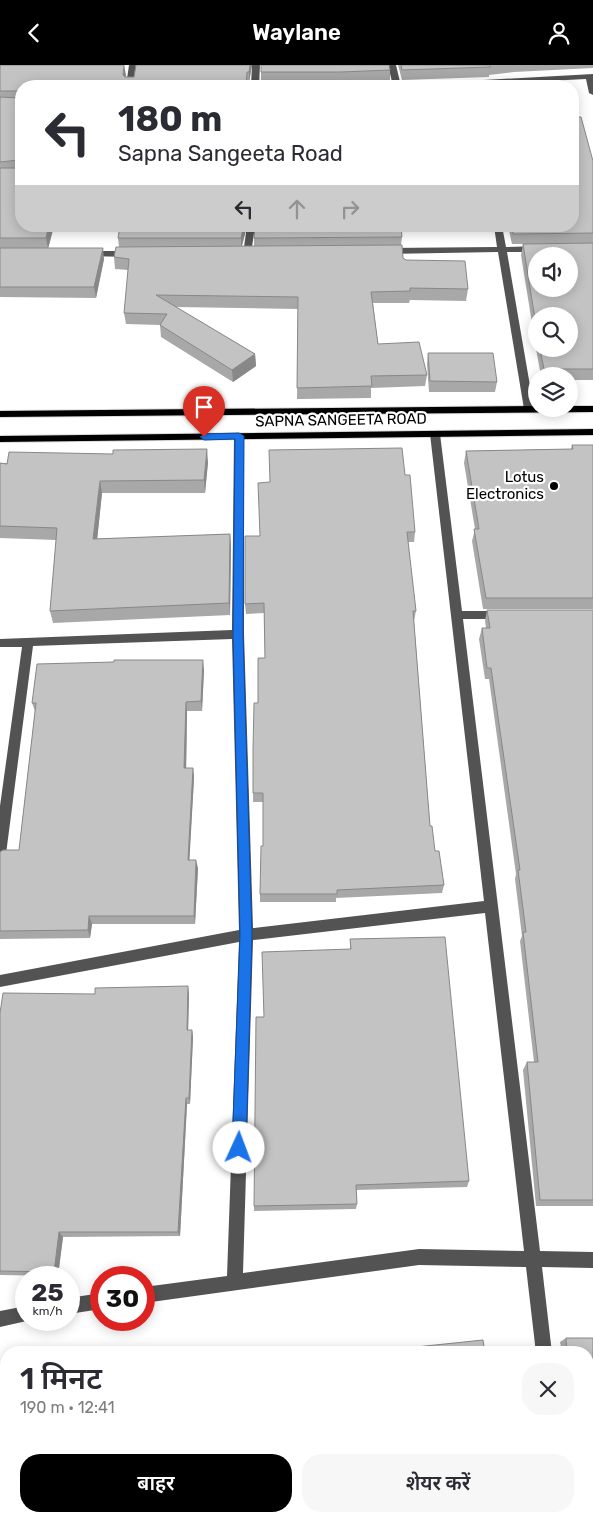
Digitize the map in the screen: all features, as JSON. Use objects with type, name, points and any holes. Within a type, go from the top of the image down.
[{"type":"main road","name":"SAPNA SANGEETA ROAD","points":[[0,414],[528,409]]},
{"type":"main road","name":"SAPNA SANGEETA ROAD","points":[[578,409],[593,409]]},
{"type":"main road","name":"SAPNA SANGEETA ROAD","points":[[0,439],[435,433],[593,433]]},
{"type":"street","points":[[131,80],[133,65]]},
{"type":"street","points":[[255,80],[256,65]]},
{"type":"street","points":[[392,65],[396,80]]},
{"type":"street","points":[[538,80],[591,76],[593,93]]},
{"type":"street","points":[[247,254],[250,232]]},
{"type":"street","points":[[499,232],[528,409]]},
{"type":"street","points":[[375,251],[528,249]]},
{"type":"street","points":[[79,254],[138,254]]},
{"type":"street","points":[[237,254],[257,254]]},
{"type":"street","points":[[435,433],[531,1259],[543,1346]]},
{"type":"street","points":[[235,1283],[246,935],[238,634],[239,436]]},
{"type":"street","points":[[456,615],[515,615]]},
{"type":"street","points":[[0,643],[238,634]]},
{"type":"street","points":[[0,854],[2,820],[28,642]]},
{"type":"street","points":[[0,981],[246,935],[490,906]]},
{"type":"street","points":[[155,1294],[419,1257],[593,1260]]},
{"type":"street","points":[[0,1319],[15,1316]]},
{"type":"building","points":[[124,65],[123,75],[125,77],[134,77],[136,65],[250,65],[246,80],[15,80],[15,91],[0,91],[0,66]]},
{"type":"building","points":[[261,65],[389,65],[390,70],[261,72]]},
{"type":"building","points":[[401,65],[490,65],[490,67],[402,70]]},
{"type":"building","points":[[0,97],[15,98],[15,160],[0,162]]},
{"type":"building","points":[[579,117],[581,117],[593,161],[593,233],[513,234],[513,232],[579,232]]},
{"type":"building","points":[[0,168],[15,168],[15,232],[48,232],[46,238],[0,238]]},
{"type":"building","points":[[119,232],[242,232],[241,238],[118,238]]},
{"type":"building","points":[[254,232],[402,232],[402,237],[254,238]]},
{"type":"building","points":[[593,243],[593,369],[544,367],[542,357],[578,357],[578,307],[533,307],[532,297],[578,297],[578,247],[528,247],[528,275],[523,244]]},
{"type":"building","points":[[402,245],[403,258],[406,260],[465,261],[468,289],[410,288],[410,291],[371,292],[378,344],[419,342],[427,375],[371,376],[372,386],[297,388],[298,297],[156,295],[255,354],[232,370],[160,325],[167,314],[124,313],[129,259],[114,257],[116,247]]},
{"type":"building","points":[[0,248],[103,248],[94,287],[0,287]]},
{"type":"building","points":[[428,353],[493,353],[497,382],[430,381]]},
{"type":"building","points":[[572,445],[593,445],[593,598],[486,598],[474,529],[479,529],[466,451],[573,449]]},
{"type":"building","points":[[402,448],[405,475],[410,475],[415,532],[407,532],[416,611],[413,611],[430,826],[432,826],[435,851],[439,851],[444,885],[337,890],[337,894],[260,894],[261,846],[263,846],[263,793],[253,793],[253,749],[254,703],[258,703],[258,658],[265,658],[264,603],[245,604],[245,536],[260,536],[258,483],[270,482],[269,450]]},
{"type":"building","points":[[207,449],[204,480],[100,481],[93,539],[230,534],[229,603],[50,611],[57,528],[0,526],[0,463],[7,464],[9,452],[113,454],[113,450]]},
{"type":"building","points":[[487,610],[593,610],[593,1200],[540,1200],[527,1062],[538,1062],[523,932],[526,932],[518,870],[520,870],[491,668],[487,668],[482,628],[490,628]]},
{"type":"building","points":[[114,660],[203,660],[201,701],[186,702],[184,768],[193,768],[188,860],[196,860],[194,916],[89,916],[88,930],[0,931],[0,852],[3,850],[19,850],[36,703],[32,703],[37,664],[114,662]]},
{"type":"building","points":[[445,937],[469,1181],[356,1185],[357,1204],[254,1206],[256,1017],[264,1017],[262,952],[351,949],[350,939]]},
{"type":"building","points":[[188,986],[187,1030],[192,1030],[189,1098],[186,1098],[178,1232],[59,1232],[55,1266],[15,1266],[15,1271],[0,1271],[0,1013],[3,993],[95,994],[95,988]]},
{"type":"building","points":[[566,1338],[593,1338],[593,1346],[567,1346]]},
{"type":"building","points":[[483,1340],[484,1346],[426,1346]]},
{"type":"place","name":"Lotus Electronics","points":[[554,486]]},
{"type":"route","points":[[204,437],[239,436],[238,634],[246,935],[239,1148]]}]
